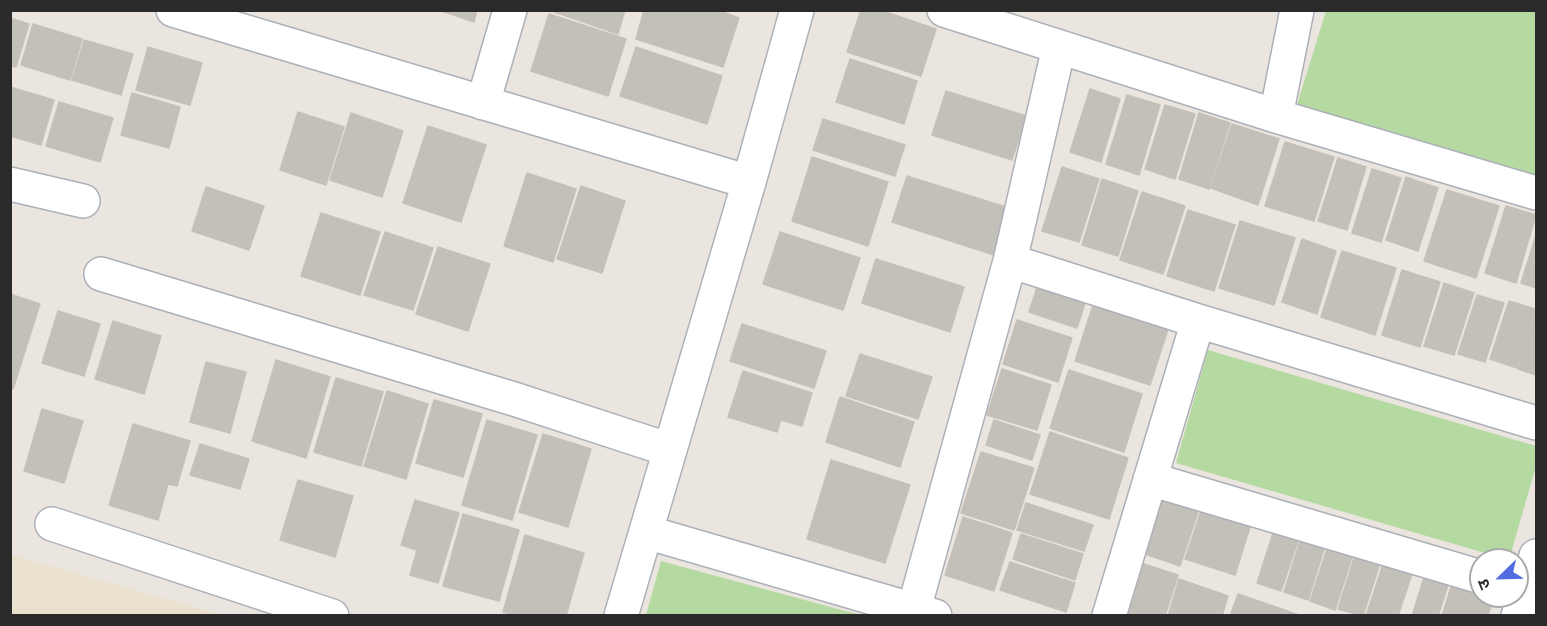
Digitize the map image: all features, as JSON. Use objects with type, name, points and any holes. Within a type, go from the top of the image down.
[{"type":"street","points":[[172,10],[749,183]]},
{"type":"street","points":[[483,103],[510,10]]},
{"type":"street","points":[[621,615],[749,183],[796,10]]},
{"type":"street","points":[[944,10],[1276,116],[1536,193]]},
{"type":"street","points":[[1276,116],[1297,10]]},
{"type":"street","points":[[646,532],[924,612],[1010,261],[1059,48]]},
{"type":"street","points":[[10,184],[83,201]]},
{"type":"street","points":[[1010,261],[1198,321],[1536,423]]},
{"type":"street","points":[[100,274],[517,400],[670,450]]},
{"type":"street","points":[[1109,615],[1198,321]]},
{"type":"street","points":[[1150,479],[1469,573]]},
{"type":"street","points":[[51,524],[332,615]]},
{"type":"street","points":[[1529,576],[1536,556]]},
{"type":"shaded area","points":[[11,555],[223,615],[11,615]]},
{"type":"green space","points":[[1326,11],[1536,11],[1536,183],[1296,108]]},
{"type":"green space","points":[[1208,350],[1536,446],[1536,466],[1512,548],[1469,548],[1176,463]]},
{"type":"green space","points":[[661,561],[860,615],[646,615]]},
{"type":"building","points":[[439,10],[477,10],[474,22]]},
{"type":"building","points":[[549,10],[625,10],[618,34]]},
{"type":"building","points":[[644,10],[717,10],[739,18],[723,67],[636,39]]},
{"type":"building","points":[[861,10],[880,10],[936,29],[921,76],[847,52]]},
{"type":"building","points":[[549,14],[626,39],[608,96],[531,71]]},
{"type":"building","points":[[10,18],[29,24],[16,67],[10,65]]},
{"type":"building","points":[[33,24],[82,39],[70,80],[21,65]]},
{"type":"building","points":[[84,40],[133,54],[121,95],[72,80]]},
{"type":"building","points":[[148,47],[202,63],[190,105],[136,90]]},
{"type":"building","points":[[636,47],[722,76],[707,124],[620,96]]},
{"type":"building","points":[[850,59],[917,81],[904,124],[836,102]]},
{"type":"building","points":[[10,87],[54,100],[41,145],[10,136]]},
{"type":"building","points":[[1090,89],[1120,99],[1101,162],[1070,152]]},
{"type":"building","points":[[946,91],[1026,116],[1012,160],[932,135]]},
{"type":"building","points":[[132,93],[180,107],[169,148],[121,135]]},
{"type":"building","points":[[1127,95],[1160,105],[1139,175],[1106,164]]},
{"type":"building","points":[[59,102],[113,118],[100,162],[46,146]]},
{"type":"building","points":[[1165,105],[1195,114],[1175,179],[1145,169]]},
{"type":"building","points":[[298,112],[344,127],[326,185],[280,170]]},
{"type":"building","points":[[351,113],[403,131],[382,197],[330,180]]},
{"type":"building","points":[[1199,113],[1230,123],[1209,189],[1179,179]]},
{"type":"building","points":[[823,119],[905,145],[895,176],[813,150]]},
{"type":"building","points":[[1232,124],[1279,139],[1258,205],[1211,188]]},
{"type":"building","points":[[428,126],[486,145],[461,222],[403,203]]},
{"type":"building","points":[[1285,142],[1334,157],[1314,221],[1265,206]]},
{"type":"building","points":[[812,157],[888,182],[868,246],[792,221]]},
{"type":"building","points":[[1338,158],[1366,167],[1347,230],[1318,221]]},
{"type":"building","points":[[1062,167],[1099,179],[1079,242],[1042,231]]},
{"type":"building","points":[[1372,169],[1401,178],[1381,242],[1352,233]]},
{"type":"building","points":[[527,173],[576,189],[553,262],[504,246]]},
{"type":"building","points":[[907,176],[1009,208],[994,255],[892,222]]},
{"type":"building","points":[[1406,177],[1438,188],[1418,251],[1386,240]]},
{"type":"building","points":[[1102,179],[1138,191],[1118,256],[1082,245]]},
{"type":"building","points":[[581,186],[625,201],[602,273],[557,259]]},
{"type":"building","points":[[206,187],[264,206],[249,250],[192,231]]},
{"type":"building","points":[[1447,190],[1499,206],[1476,278],[1424,261]]},
{"type":"building","points":[[1142,192],[1185,206],[1163,274],[1120,260]]},
{"type":"building","points":[[1506,206],[1536,215],[1516,283],[1485,273]]},
{"type":"building","points":[[1188,210],[1235,225],[1214,291],[1167,276]]},
{"type":"building","points":[[321,213],[380,232],[360,295],[301,276]]},
{"type":"building","points":[[1240,221],[1295,238],[1274,305],[1219,288]]},
{"type":"building","points":[[385,232],[433,248],[413,310],[364,295]]},
{"type":"building","points":[[780,232],[860,258],[843,310],[763,284]]},
{"type":"building","points":[[1536,235],[1536,288],[1521,283]]},
{"type":"building","points":[[1302,239],[1336,251],[1317,314],[1282,302]]},
{"type":"building","points":[[438,247],[490,264],[468,331],[416,314]]},
{"type":"building","points":[[1342,251],[1396,268],[1375,335],[1321,317]]},
{"type":"building","points":[[876,259],[964,287],[950,332],[862,303]]},
{"type":"building","points":[[1402,270],[1440,282],[1420,347],[1382,335]]},
{"type":"building","points":[[1039,281],[1087,297],[1077,328],[1029,312]]},
{"type":"building","points":[[1444,283],[1474,293],[1454,355],[1424,346]]},
{"type":"building","points":[[10,294],[40,304],[13,389],[10,388]]},
{"type":"building","points":[[1477,295],[1504,303],[1485,362],[1458,354]]},
{"type":"building","points":[[1509,301],[1535,309],[1517,368],[1490,359]]},
{"type":"building","points":[[1094,302],[1169,326],[1150,385],[1075,361]]},
{"type":"building","points":[[58,311],[100,324],[84,376],[42,363]]},
{"type":"building","points":[[1536,311],[1536,375],[1518,369]]},
{"type":"building","points":[[1017,320],[1072,338],[1058,382],[1003,364]]},
{"type":"building","points":[[113,321],[161,336],[144,394],[95,379]]},
{"type":"building","points":[[742,324],[826,351],[814,388],[730,361]]},
{"type":"building","points":[[860,354],[932,377],[918,419],[846,396]]},
{"type":"building","points":[[276,360],[330,377],[306,458],[252,441]]},
{"type":"building","points":[[206,362],[246,372],[230,433],[190,422]]},
{"type":"building","points":[[1002,369],[1051,385],[1037,430],[987,415]]},
{"type":"building","points":[[1069,370],[1142,394],[1124,452],[1050,428]]},
{"type":"building","points":[[743,371],[812,393],[802,426],[781,420],[777,432],[728,417]]},
{"type":"building","points":[[336,378],[383,392],[361,466],[314,452]]},
{"type":"building","points":[[387,391],[428,404],[406,479],[364,466]]},
{"type":"building","points":[[840,397],[914,422],[900,467],[826,442]]},
{"type":"building","points":[[434,400],[482,414],[463,477],[416,463]]},
{"type":"building","points":[[42,409],[83,421],[64,483],[24,471]]},
{"type":"building","points":[[487,420],[537,435],[512,520],[462,505]]},
{"type":"building","points":[[994,420],[1040,435],[1032,460],[986,445]]},
{"type":"building","points":[[133,424],[190,441],[177,486],[168,484],[158,520],[109,505]]},
{"type":"building","points":[[1050,432],[1128,458],[1109,519],[1030,494]]},
{"type":"building","points":[[543,434],[591,449],[568,527],[519,512]]},
{"type":"building","points":[[200,444],[249,459],[240,489],[190,475]]},
{"type":"building","points":[[981,452],[1034,468],[1014,530],[961,513]]},
{"type":"building","points":[[831,460],[910,485],[885,563],[807,539]]},
{"type":"building","points":[[298,480],[353,496],[335,557],[280,540]]},
{"type":"building","points":[[1158,492],[1200,506],[1180,566],[1139,552]]},
{"type":"building","points":[[415,500],[459,513],[438,583],[410,575],[417,550],[401,545]]},
{"type":"building","points":[[1026,503],[1093,525],[1084,551],[1017,530]]},
{"type":"building","points":[[1202,508],[1251,524],[1235,575],[1185,559]]},
{"type":"building","points":[[463,514],[519,530],[499,601],[443,586]]},
{"type":"building","points":[[963,517],[1012,533],[994,591],[945,575]]},
{"type":"building","points":[[1273,533],[1298,541],[1281,591],[1257,583]]},
{"type":"building","points":[[1021,534],[1083,554],[1075,580],[1013,559]]},
{"type":"building","points":[[525,535],[584,553],[566,616],[516,616],[503,612]]},
{"type":"building","points":[[1301,538],[1325,546],[1308,600],[1284,592]]},
{"type":"building","points":[[1327,549],[1352,557],[1335,610],[1310,601]]},
{"type":"building","points":[[1355,555],[1380,563],[1363,616],[1338,609]]},
{"type":"building","points":[[1010,562],[1075,583],[1066,612],[1000,590]]},
{"type":"building","points":[[1144,564],[1178,575],[1165,616],[1128,616]]},
{"type":"building","points":[[1383,564],[1412,574],[1398,616],[1366,616]]},
{"type":"building","points":[[1426,571],[1450,579],[1438,616],[1412,616]]},
{"type":"building","points":[[1454,577],[1469,582],[1469,608],[1490,608],[1488,616],[1442,616]]},
{"type":"building","points":[[1179,579],[1228,596],[1222,616],[1168,616]]},
{"type":"building","points":[[1238,594],[1302,616],[1230,616]]}]
